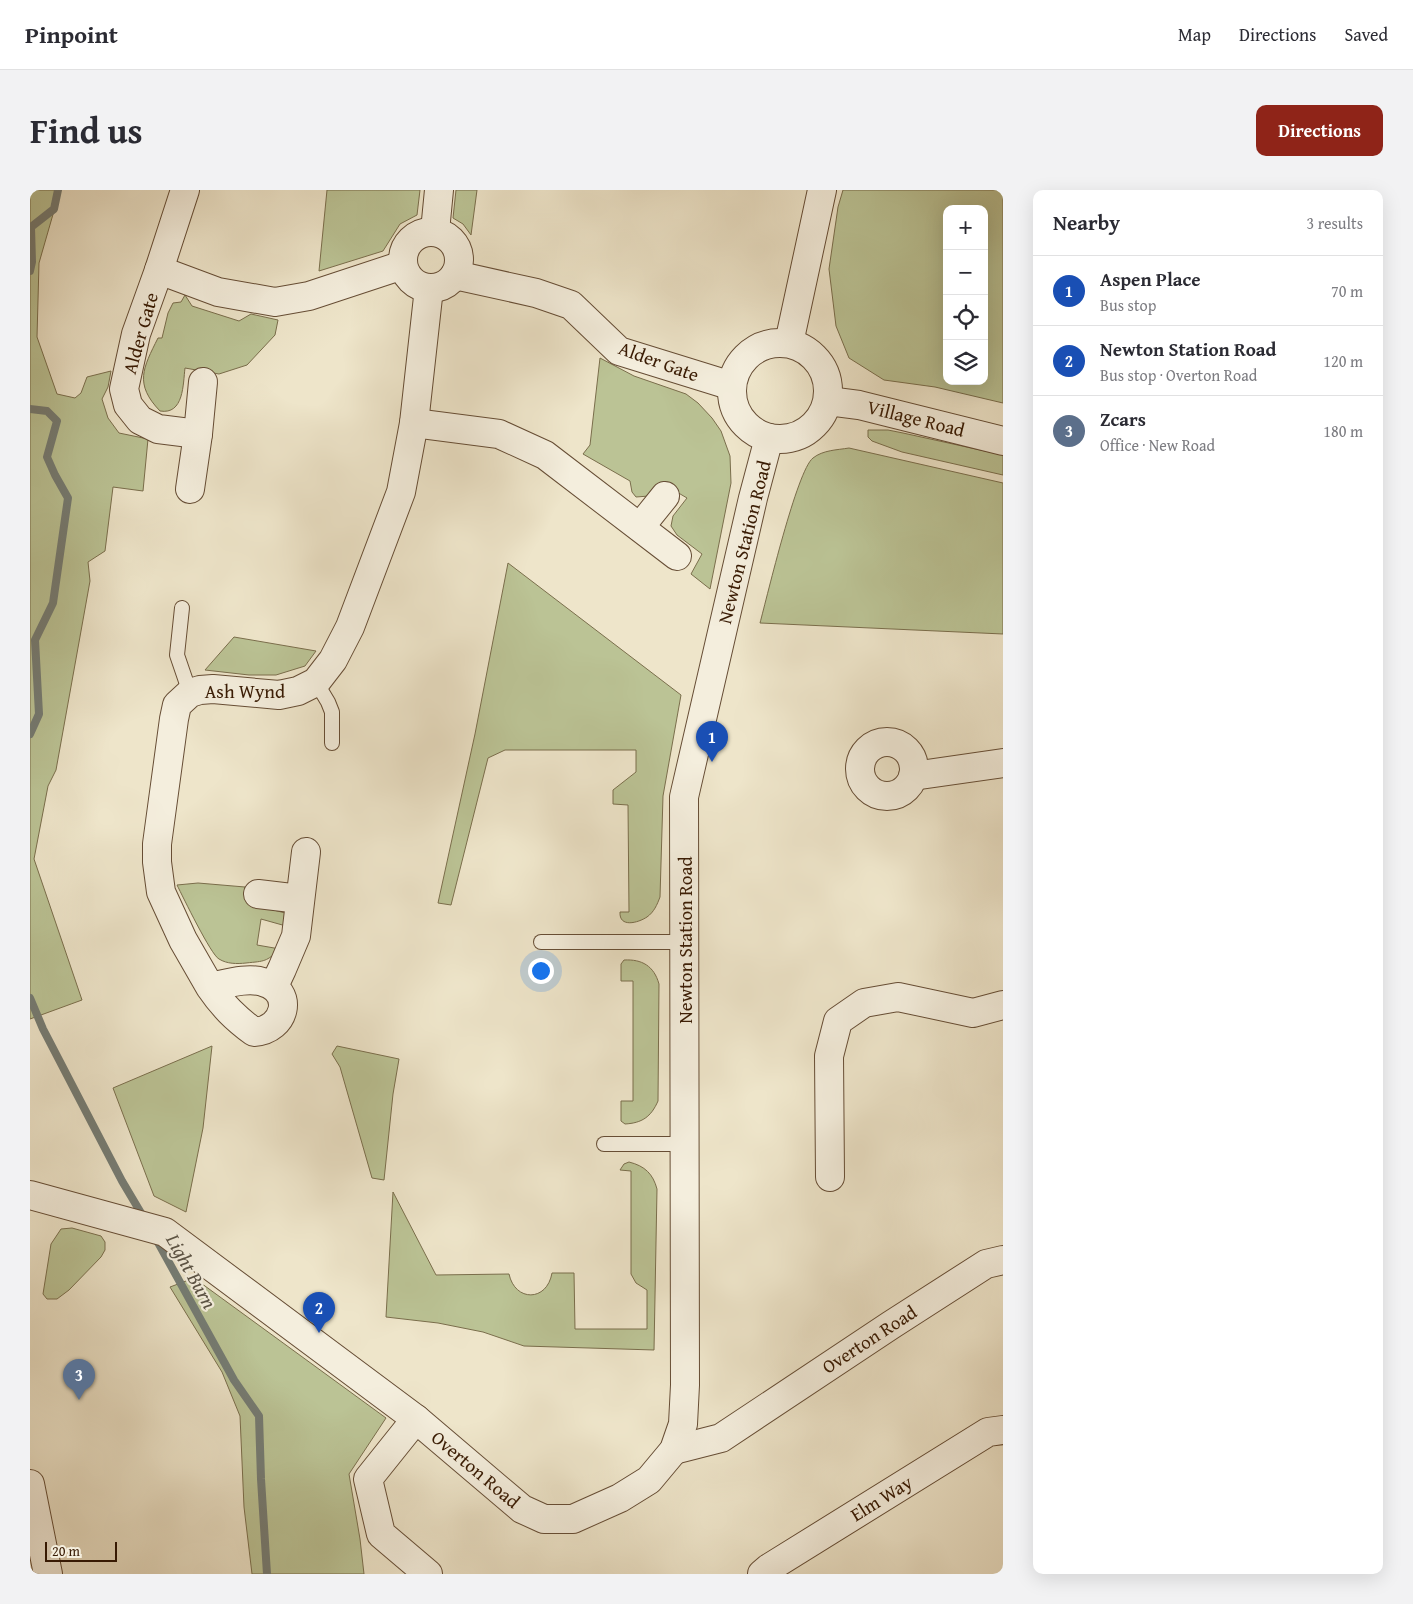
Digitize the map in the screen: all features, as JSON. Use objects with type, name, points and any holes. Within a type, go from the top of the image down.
[{"type":"street","name":"Alder Gate","points":[[185,190],[136,334],[124,388],[128,404],[140,420],[158,429],[198,434]]},
{"type":"street","points":[[435,231],[439,190]]},
{"type":"street","points":[[789,343],[822,190]]},
{"type":"street","points":[[435,231],[444,235],[457,248],[459,257],[458,267],[455,275],[444,285],[429,288],[420,286],[406,274],[403,265],[403,254],[407,244],[414,237],[424,232],[435,231]]},
{"type":"street","name":"Alder Gate","points":[[159,270],[218,292],[275,302],[309,296],[403,265]]},
{"type":"street","name":"Alder Gate","points":[[455,275],[536,293],[572,305],[619,351],[732,386]]},
{"type":"street","name":"Ash Wynd","points":[[274,986],[282,998],[282,1013],[279,1020],[268,1030],[254,1032],[228,1010],[210,987],[183,940],[161,892],[157,844],[177,705],[190,693],[200,690],[279,695],[298,691],[316,682],[333,660],[350,627],[401,492],[414,423],[429,288]]},
{"type":"street","points":[[773,343],[789,343],[804,348],[816,358],[825,371],[829,386],[828,401],[823,414],[815,425],[804,433],[781,439],[769,438],[756,433],[745,424],[737,413],[733,400],[732,386],[736,370],[745,357],[758,348],[773,343]]},
{"type":"street","points":[[190,489],[203,382]]},
{"type":"street","name":"Village Road","points":[[828,401],[859,404],[1003,440]]},
{"type":"street","points":[[414,423],[499,434],[545,455],[677,556]]},
{"type":"street","name":"Newton Station Road","points":[[674,1450],[683,1424],[685,1385],[684,797],[753,498],[769,438]]},
{"type":"street","points":[[640,527],[665,496]]},
{"type":"street","points":[[913,776],[1003,763]]},
{"type":"street","points":[[210,987],[246,980],[262,981],[274,986],[296,936],[306,852]]},
{"type":"street","points":[[258,894],[300,900]]},
{"type":"street","points":[[830,1177],[829,1056],[838,1021],[864,1003],[898,997],[973,1013],[1003,1005]]},
{"type":"street","name":"Overton Road","points":[[30,1195],[165,1232],[416,1419],[522,1509],[544,1519],[573,1519],[620,1498],[649,1480],[674,1450],[721,1438],[890,1325],[978,1269],[986,1264],[1003,1260]]},
{"type":"street","points":[[416,1419],[368,1479],[380,1534],[428,1574]]},
{"type":"street","name":"Elm Way","points":[[762,1574],[988,1432],[1003,1430]]},
{"type":"street","points":[[30,1484],[48,1574]]},
{"type":"lane","points":[[182,608],[177,655],[190,693]]},
{"type":"lane","points":[[316,682],[332,712],[332,743]]},
{"type":"lane","points":[[541,942],[684,942]]},
{"type":"lane","points":[[604,1144],[685,1144]]},
{"type":"green space","points":[[30,190],[60,190],[39,263],[37,337],[57,394],[75,398],[81,393],[87,377],[111,371],[108,387],[102,399],[108,418],[119,433],[148,439],[143,491],[113,487],[105,551],[88,562],[90,581],[56,770],[48,786],[34,859],[82,1000],[30,1019]]},
{"type":"green space","points":[[327,190],[420,190],[417,215],[400,224],[383,251],[319,271]]},
{"type":"green space","points":[[456,190],[477,190],[471,235],[463,224],[453,218]]},
{"type":"green space","points":[[843,190],[1003,190],[1003,403],[935,387],[884,380],[849,358],[836,326],[829,269],[838,207]]},
{"type":"green space","points":[[185,295],[192,306],[239,321],[251,314],[278,320],[275,335],[247,365],[219,374],[185,368],[183,390],[178,403],[168,411],[160,411],[152,401],[144,384],[145,367],[158,338],[162,338],[168,313],[173,303],[181,302]]},
{"type":"green space","points":[[600,358],[634,376],[686,394],[698,403],[721,431],[730,456],[731,483],[710,589],[691,574],[702,554],[677,535],[671,526],[673,516],[687,498],[670,488],[649,496],[636,497],[632,492],[630,481],[583,454],[590,445]]},
{"type":"green space","points":[[868,430],[888,430],[1003,455],[1003,475],[902,452],[872,441],[868,437]]},
{"type":"green space","points":[[849,448],[1003,483],[1003,634],[760,623],[791,509],[806,467],[813,458],[821,453]]},
{"type":"green space","points":[[508,563],[681,695],[663,796],[660,897],[652,913],[639,921],[630,923],[621,917],[620,912],[629,912],[628,805],[613,804],[613,790],[636,772],[636,750],[505,750],[488,758],[451,905],[438,903],[475,734]]},
{"type":"green space","points":[[234,637],[316,651],[305,666],[276,675],[249,675],[205,670]]},
{"type":"green space","points":[[198,883],[245,887],[251,904],[285,913],[286,926],[261,919],[257,945],[280,949],[268,959],[257,962],[232,963],[219,959],[204,937],[177,885]]},
{"type":"green space","points":[[624,960],[642,962],[654,973],[659,984],[658,1101],[649,1115],[641,1121],[625,1124],[621,1121],[621,1101],[633,1101],[633,981],[621,981],[621,964]]},
{"type":"green space","points":[[212,1046],[203,1128],[186,1212],[154,1196],[113,1088]]},
{"type":"green space","points":[[337,1046],[399,1059],[393,1094],[384,1180],[372,1178],[340,1067],[332,1054]]},
{"type":"green space","points":[[629,1162],[647,1171],[657,1189],[654,1350],[524,1346],[483,1332],[438,1323],[386,1317],[393,1192],[436,1275],[509,1274],[512,1283],[518,1290],[524,1294],[531,1295],[544,1289],[549,1283],[552,1273],[574,1273],[575,1329],[647,1329],[647,1290],[636,1283],[631,1274],[631,1171],[620,1170],[624,1164]]},
{"type":"green space","points":[[72,1228],[101,1236],[105,1242],[105,1250],[101,1257],[69,1290],[57,1299],[47,1299],[43,1294],[51,1244],[61,1229]]},
{"type":"green space","points":[[194,1278],[386,1418],[349,1474],[364,1574],[252,1574],[244,1507],[240,1416],[222,1372],[170,1287]]},
{"type":"waterway","name":"Light Burn","points":[[30,271],[32,262],[31,227],[54,209],[58,190]]},
{"type":"waterway","name":"Light Burn","points":[[30,409],[47,411],[57,421],[47,457],[68,498],[53,603],[35,640],[39,714],[30,734]]},
{"type":"waterway","name":"Light Burn","points":[[30,998],[43,1029],[122,1181],[144,1218]]},
{"type":"waterway","name":"Light Burn","points":[[155,1237],[234,1380],[259,1416],[267,1574]]},
{"type":"place","name":"Aspen Place","points":[[712,762]]},
{"type":"place","name":"Newton Station Road","points":[[319,1333]]},
{"type":"place","name":"Zcars","points":[[79,1400]]}]
